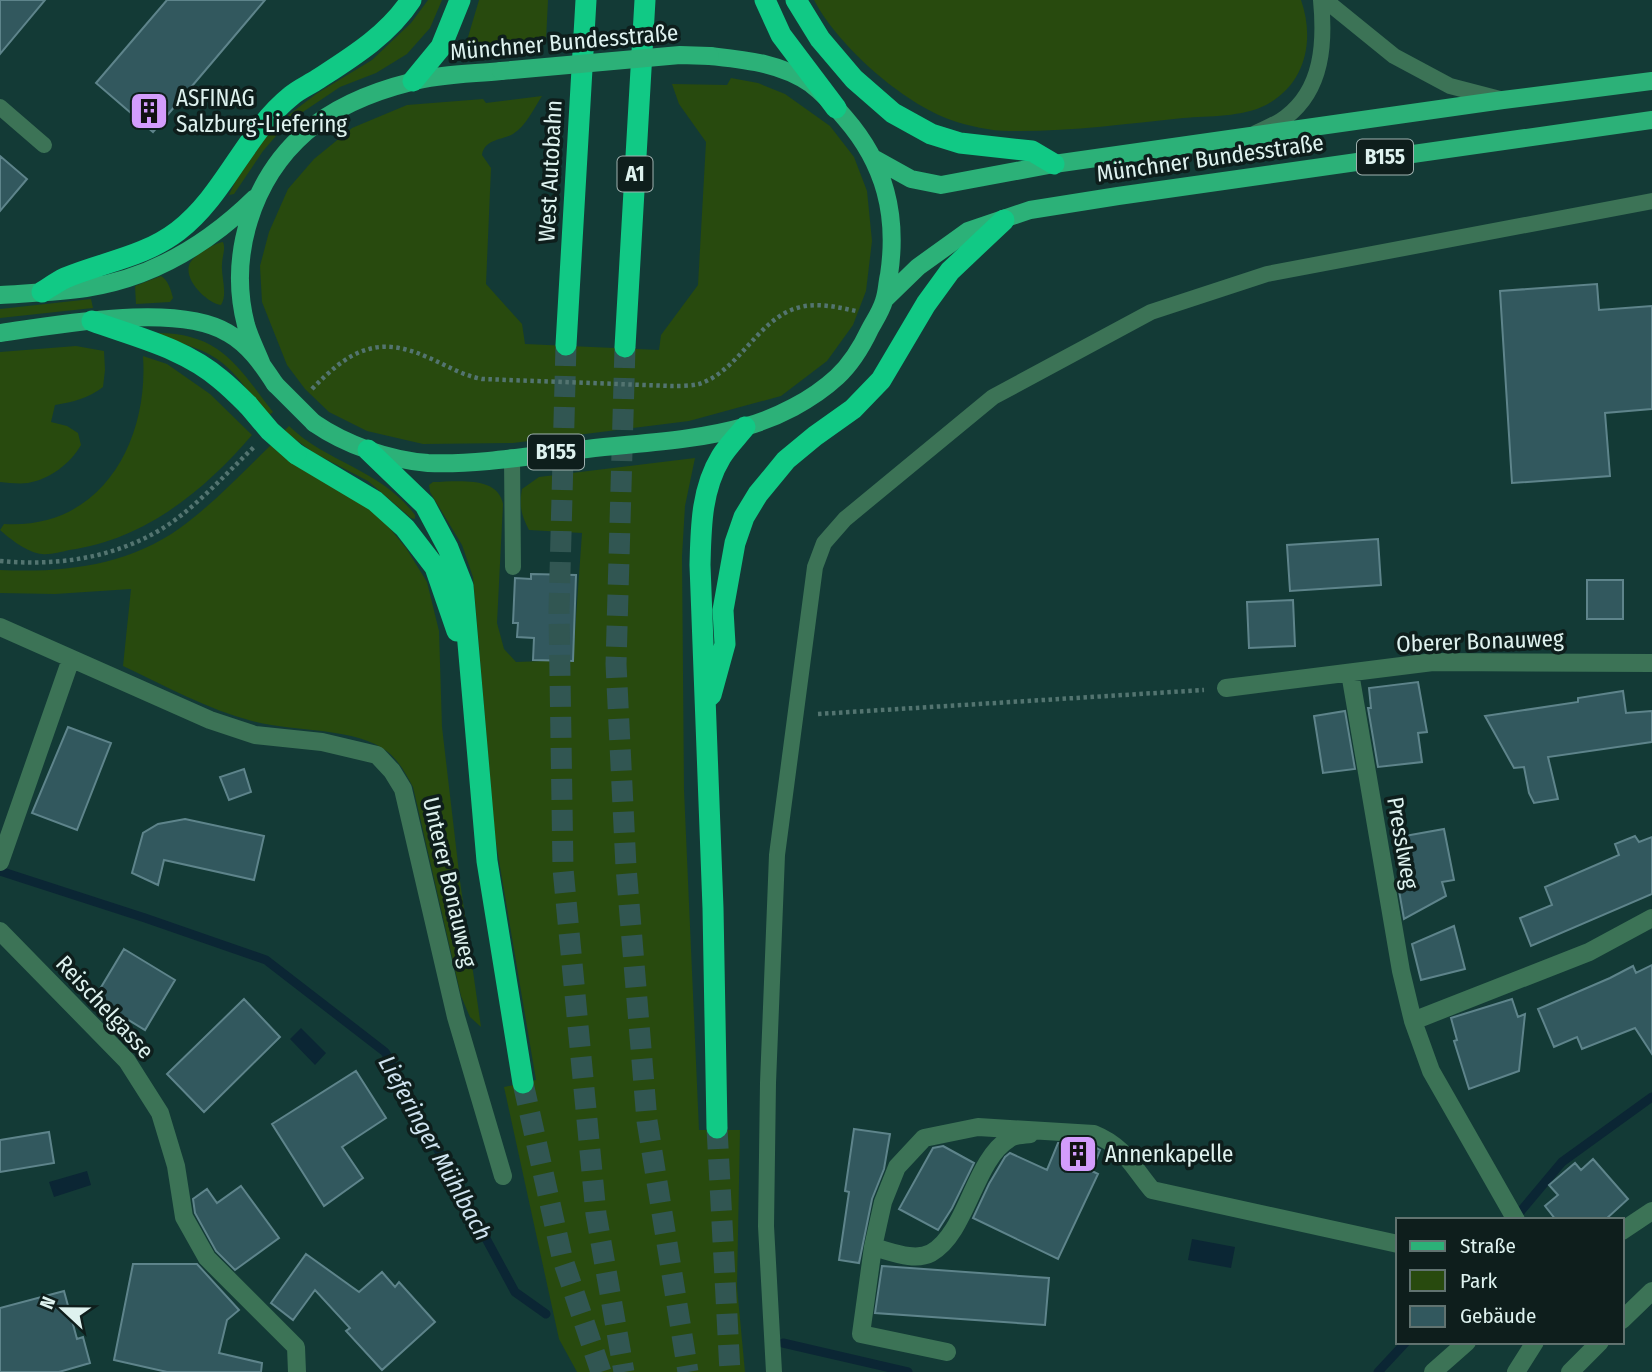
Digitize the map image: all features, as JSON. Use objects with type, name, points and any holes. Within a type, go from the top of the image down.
[{"type":"highway","points":[[42,292],[65,278],[99,268],[138,264],[159,244],[180,230],[216,189],[260,127],[291,95],[375,40],[411,0]]},
{"type":"highway","points":[[413,81],[441,47],[460,0]]},
{"type":"highway","name":"West Autobahn","points":[[566,345],[586,0]]},
{"type":"highway","name":"A1","points":[[625,347],[645,0]]},
{"type":"highway","points":[[765,0],[781,35],[836,108]]},
{"type":"highway","points":[[796,0],[820,39],[854,79],[893,113],[931,134],[960,143],[1032,151],[1055,164]]},
{"type":"highway","points":[[705,720],[725,644],[723,610],[735,543],[744,517],[758,494],[786,460],[853,409],[881,380],[926,304],[950,271],[1004,220]]},
{"type":"highway","points":[[92,321],[166,346],[219,378],[296,454],[375,501],[405,528],[435,567],[449,601],[470,673]]},
{"type":"highway","points":[[717,1128],[701,527],[706,489],[721,457],[745,427]]},
{"type":"highway","points":[[368,450],[425,505],[449,548],[463,586],[487,862],[523,1083]]},
{"type":"main road","name":"Münchner Bundesstraße","points":[[0,333],[92,321],[148,318],[195,320],[227,331],[247,346],[275,384],[314,423],[331,434],[368,450],[428,463],[512,457],[694,437],[745,427],[791,408],[816,394],[839,376],[862,345],[885,299],[893,249],[888,196],[875,159],[857,132],[836,108],[811,85],[782,69],[754,61],[680,55],[413,81],[338,110],[307,131],[280,159],[260,193],[246,229],[240,261],[246,326],[262,365]]},
{"type":"main road","name":"Münchner Bundesstraße","points":[[875,159],[911,179],[941,185],[1055,164],[1652,81]]},
{"type":"main road","name":"Münchner Bundesstraße","points":[[885,299],[918,267],[968,231],[1030,210],[1652,120]]},
{"type":"main road","name":"Münchner Bundesstraße","points":[[0,295],[88,288],[138,264],[185,253],[229,223],[260,193]]},
{"type":"street","name":"Unterer Bonauweg","points":[[0,627],[210,720],[255,735],[351,747],[377,755],[392,771],[403,789],[456,1017],[503,1176]]},
{"type":"street","points":[[0,862],[71,659]]},
{"type":"street","name":"Oberer Bonauweg","points":[[1226,688],[1433,662],[1652,663]]},
{"type":"street","name":"Presslweg","points":[[1350,673],[1401,971],[1413,1021],[1431,1071],[1512,1212]]},
{"type":"street","points":[[1413,1021],[1589,952],[1652,918]]},
{"type":"street","name":"Reischelgasse","points":[[0,931],[127,1061],[160,1113],[176,1166],[184,1217],[207,1258],[296,1347],[297,1372]]},
{"type":"street","points":[[947,1352],[861,1334],[873,1247],[883,1202],[897,1167],[924,1138],[978,1126],[1094,1134],[1111,1141],[1124,1152],[1152,1190],[1396,1244]]},
{"type":"street","points":[[873,1247],[905,1256],[930,1254],[947,1239],[993,1154],[1010,1138],[1047,1131]]},
{"type":"street","points":[[1624,1230],[1652,1211]]},
{"type":"street","points":[[1624,1318],[1652,1291]]},
{"type":"street","points":[[1433,1372],[1465,1344]]},
{"type":"street","points":[[1516,1372],[1534,1344]]},
{"type":"street","points":[[1570,1372],[1598,1344]]},
{"type":"lane","points":[[1323,0],[1394,56],[1450,86],[1503,100]]},
{"type":"lane","points":[[1249,137],[1286,117],[1304,99],[1315,78],[1324,31],[1323,0]]},
{"type":"lane","points":[[0,107],[44,145]]},
{"type":"lane","points":[[774,1372],[766,1226],[768,1083],[778,855],[815,567],[824,543],[845,519],[993,397],[1151,312],[1267,274],[1652,201]]},
{"type":"lane","points":[[512,457],[513,568]]},
{"type":"path","points":[[310,390],[352,354],[372,347],[386,346],[408,349],[463,375],[482,379],[672,386],[699,384],[721,372],[780,316],[796,308],[820,305],[857,311]]},
{"type":"path","points":[[0,561],[56,562],[90,557],[128,545],[177,518],[205,495],[263,438]]},
{"type":"path","points":[[794,715],[1226,688]]},
{"type":"green space","points":[[428,0],[442,0],[430,28],[407,54],[376,73],[340,87],[288,122],[263,151],[234,194],[229,195],[265,138],[286,117],[316,94],[372,60],[411,23]]},
{"type":"green space","points":[[479,0],[548,0],[546,40],[482,45],[479,53],[463,54]]},
{"type":"green space","points":[[814,0],[1301,0],[1307,45],[1304,60],[1290,85],[1266,105],[1247,112],[1074,129],[995,130],[951,120],[932,112],[893,87],[855,54],[825,18]]},
{"type":"green space","points":[[731,78],[758,83],[785,94],[830,126],[854,157],[867,191],[872,241],[866,291],[853,325],[827,361],[781,396],[689,421],[513,443],[423,444],[367,431],[329,412],[305,389],[287,365],[262,302],[260,266],[269,232],[288,189],[314,159],[352,128],[407,105],[483,99],[486,103],[542,96],[518,131],[490,143],[483,150],[482,155],[491,168],[486,284],[522,324],[525,344],[659,350],[661,335],[698,285],[706,142],[679,104],[672,84],[727,85]]},
{"type":"green space","points":[[223,242],[224,296],[221,305],[209,300],[197,289],[188,269],[195,257]]},
{"type":"green space","points":[[161,276],[170,289],[173,298],[170,302],[136,304],[135,286]]},
{"type":"green space","points":[[91,299],[93,308],[0,318],[0,309]]},
{"type":"green space","points":[[157,333],[197,339],[213,346],[238,367],[273,412],[268,416],[238,378],[217,359]]},
{"type":"green space","points":[[76,346],[104,351],[103,387],[80,399],[55,405],[51,422],[67,426],[78,433],[81,445],[65,464],[44,478],[28,483],[0,482],[0,352]]},
{"type":"green space","points":[[143,356],[167,364],[210,394],[252,435],[193,493],[171,510],[122,536],[48,554],[31,551],[14,541],[0,530],[4,524],[38,522],[67,512],[92,496],[112,475],[127,449],[137,419],[143,388]]},
{"type":"green space","points":[[289,426],[320,449],[387,487],[402,500],[415,515],[415,519],[368,481],[314,453],[284,431]]},
{"type":"green space","points":[[271,445],[356,498],[383,520],[406,548],[427,582],[439,631],[442,727],[481,1027],[470,1017],[461,996],[413,787],[388,752],[375,744],[342,734],[268,724],[235,716],[123,666],[131,589],[55,594],[0,593],[0,570],[47,570],[94,564],[116,559],[160,541],[204,509]]},
{"type":"green space","points":[[695,458],[685,506],[682,556],[684,790],[699,1130],[740,1130],[737,1287],[745,1372],[577,1372],[559,1339],[504,1087],[536,1080],[495,837],[473,577],[462,545],[430,492],[429,485],[433,482],[474,482],[493,488],[499,495],[503,504],[497,623],[504,649],[516,662],[573,660],[582,533],[529,530],[521,510],[522,489],[539,477]]},
{"type":"water","points":[[301,1028],[326,1053],[315,1065],[290,1039]]},
{"type":"water","points":[[87,1171],[91,1185],[54,1197],[49,1182]]},
{"type":"water","points":[[1192,1239],[1235,1247],[1231,1268],[1188,1260]]},
{"type":"building","points":[[0,0],[45,0],[0,54]]},
{"type":"building","name":"ASFINAG Salzburg-Liefering","points":[[167,0],[265,0],[153,132],[96,83]]},
{"type":"building","points":[[0,156],[27,179],[0,211]]},
{"type":"building","points":[[1597,284],[1599,310],[1652,306],[1652,409],[1605,413],[1610,476],[1512,483],[1500,291]]},
{"type":"building","points":[[1378,539],[1381,585],[1290,591],[1287,545]]},
{"type":"building","points":[[531,574],[576,575],[573,661],[533,660],[534,638],[517,637],[518,623],[513,623],[515,578],[531,579]]},
{"type":"building","points":[[1587,580],[1623,580],[1623,619],[1587,619]]},
{"type":"building","points":[[1293,600],[1295,646],[1249,648],[1247,602]]},
{"type":"building","points":[[1418,682],[1427,732],[1418,733],[1422,762],[1378,767],[1368,708],[1371,708],[1369,688]]},
{"type":"building","points":[[1623,691],[1626,713],[1652,711],[1652,742],[1548,757],[1558,799],[1534,803],[1529,793],[1524,767],[1514,768],[1485,716],[1578,702],[1578,698]]},
{"type":"building","points":[[1345,711],[1355,769],[1323,773],[1314,716]]},
{"type":"building","points":[[68,727],[111,743],[77,830],[32,813]]},
{"type":"building","points":[[244,769],[251,792],[229,800],[220,777]]},
{"type":"building","points":[[185,819],[264,836],[254,880],[164,860],[158,885],[132,873],[143,833],[158,824]]},
{"type":"building","points":[[1444,829],[1454,880],[1442,882],[1446,896],[1404,919],[1398,885],[1403,884],[1396,844],[1400,843],[1399,837]]},
{"type":"building","points":[[1635,836],[1639,842],[1652,837],[1652,894],[1531,946],[1520,918],[1552,905],[1545,887],[1619,855],[1615,844]]},
{"type":"building","points":[[1454,926],[1465,969],[1421,980],[1412,944]]},
{"type":"building","points":[[124,949],[175,980],[145,1030],[94,999]]},
{"type":"building","points":[[1652,965],[1652,1054],[1635,1028],[1582,1049],[1577,1037],[1554,1047],[1538,1009],[1633,966],[1636,973]]},
{"type":"building","points":[[244,999],[280,1037],[204,1112],[167,1074]]},
{"type":"building","points":[[1512,999],[1518,1017],[1525,1014],[1519,1071],[1469,1089],[1454,1041],[1457,1040],[1451,1018]]},
{"type":"building","points":[[356,1071],[386,1118],[342,1147],[363,1178],[324,1206],[272,1124]]},
{"type":"building","points":[[854,1129],[890,1134],[884,1169],[872,1199],[859,1263],[839,1260],[849,1192],[845,1191]]},
{"type":"building","points":[[49,1132],[54,1163],[0,1172],[0,1140]]},
{"type":"building","points":[[1058,1143],[1091,1145],[1100,1150],[1092,1171],[1098,1174],[1058,1259],[973,1218],[1005,1157],[1010,1153],[1047,1170]]},
{"type":"building","points":[[943,1146],[974,1163],[938,1230],[899,1209],[933,1148]]},
{"type":"building","points":[[1593,1159],[1628,1199],[1607,1218],[1554,1218],[1545,1206],[1558,1195],[1549,1185],[1575,1163],[1581,1170]]},
{"type":"building","points":[[241,1186],[279,1238],[235,1270],[216,1251],[195,1213],[193,1199],[207,1189],[217,1203]]},
{"type":"building","points":[[306,1254],[359,1292],[382,1272],[395,1287],[399,1282],[435,1322],[382,1370],[346,1331],[350,1328],[315,1290],[293,1320],[271,1303]]},
{"type":"building","points":[[133,1264],[197,1264],[239,1310],[227,1320],[219,1353],[262,1363],[261,1372],[167,1372],[114,1360]]},
{"type":"building","points":[[882,1266],[1049,1278],[1045,1325],[875,1313]]},
{"type":"building","points":[[64,1291],[77,1339],[83,1337],[90,1363],[59,1372],[0,1372],[0,1308]]},
{"type":"waterway","name":"Lieferinger Mühlbach","points":[[0,871],[266,960],[385,1052],[515,1292],[546,1314]]},
{"type":"waterway","name":"Lieferinger Mühlbach","points":[[1515,1218],[1562,1162],[1652,1097]]},
{"type":"waterway","name":"Lieferinger Mühlbach","points":[[783,1343],[908,1372]]},
{"type":"waterway","name":"Lieferinger Mühlbach","points":[[1378,1372],[1404,1344]]},
{"type":"tunnel","points":[[566,345],[559,611],[563,869],[596,1214],[624,1372]]},
{"type":"tunnel","points":[[625,347],[616,664],[626,867],[647,1121],[688,1372]]},
{"type":"tunnel","points":[[523,1083],[562,1257],[601,1372]]},
{"type":"tunnel","points":[[717,1128],[730,1372]]},
{"type":"place","name":"ASFINAG Salzburg-Liefering","points":[[149,111]]},
{"type":"place","name":"Annenkapelle","points":[[1078,1154]]}]
